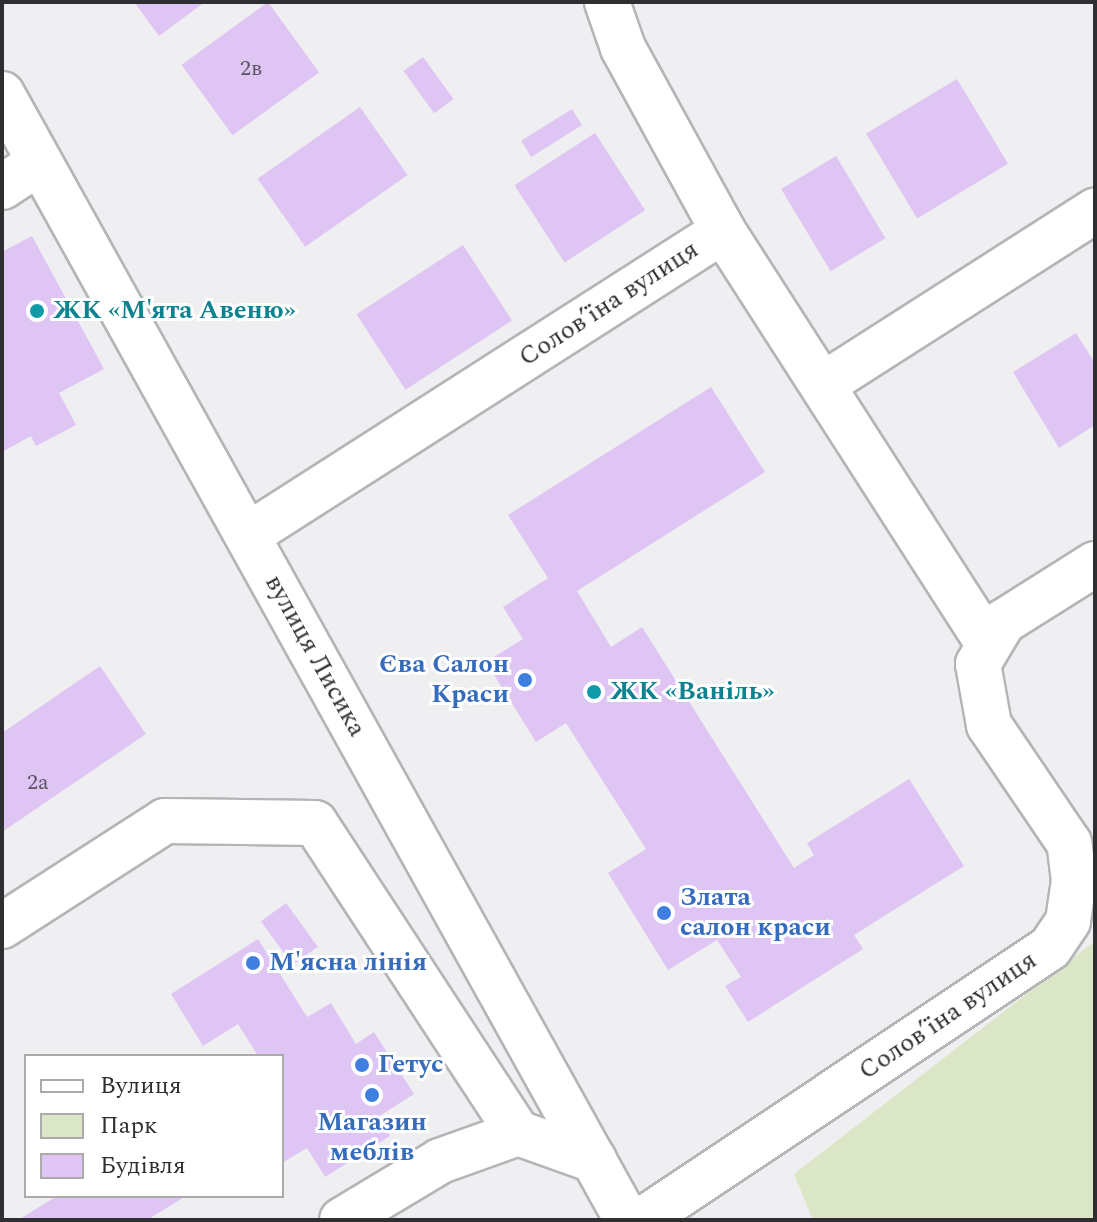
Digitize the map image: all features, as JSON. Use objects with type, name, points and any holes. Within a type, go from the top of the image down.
[{"type":"street","points":[[607,2],[623,48],[723,231]]},
{"type":"street","name":"вулиця Лисика","points":[[2,94],[627,1220]]},
{"type":"street","points":[[2,187],[40,162]]},
{"type":"street","points":[[824,384],[1095,211]]},
{"type":"street","name":"Соловʼїна вулиця","points":[[248,535],[723,231],[986,640],[978,664],[989,725],[1069,843],[1068,921],[1050,948],[642,1220]]},
{"type":"street","points":[[986,640],[1095,564]]},
{"type":"street","points":[[2,926],[165,821],[315,823],[518,1133],[594,1160]]},
{"type":"street","points":[[342,1220],[440,1161],[518,1133]]},
{"type":"green space","points":[[1095,941],[1095,1220],[813,1220],[794,1174]]},
{"type":"building","points":[[134,2],[205,2],[159,36]]},
{"type":"building","points":[[268,2],[319,72],[233,135],[181,65]]},
{"type":"building","points":[[423,57],[454,99],[434,113],[404,71]]},
{"type":"building","points":[[957,79],[1008,164],[917,218],[866,134]]},
{"type":"building","points":[[360,107],[408,175],[305,247],[258,179]]},
{"type":"building","points":[[572,109],[582,125],[531,157],[521,141]]},
{"type":"building","points":[[595,133],[645,210],[565,262],[514,185]]},
{"type":"building","points":[[836,156],[885,238],[831,271],[781,189]]},
{"type":"building","name":"ЖК «М'ята Авеню»","points":[[32,236],[104,369],[59,393],[76,425],[36,446],[31,436],[2,452],[2,252]]},
{"type":"building","points":[[463,245],[512,320],[406,390],[356,314]]},
{"type":"building","points":[[1076,333],[1095,363],[1095,425],[1059,448],[1013,372]]},
{"type":"building","name":"ЖК «Ваніль»","points":[[711,387],[765,472],[577,591],[611,647],[642,627],[794,868],[814,855],[807,843],[909,779],[964,866],[854,935],[863,949],[748,1022],[725,986],[741,977],[717,940],[668,970],[608,873],[646,849],[566,723],[536,742],[486,662],[523,639],[503,607],[548,578],[508,515]]},
{"type":"building","points":[[100,666],[146,734],[2,832],[2,733]]},
{"type":"building","points":[[286,903],[318,947],[293,965],[261,921]]},
{"type":"building","points":[[258,939],[307,1017],[331,1003],[356,1044],[374,1032],[414,1094],[378,1117],[390,1136],[325,1177],[307,1148],[284,1162],[284,1054],[257,1054],[238,1024],[203,1046],[171,994]]},
{"type":"building","points":[[54,1198],[183,1198],[147,1220],[18,1220]]},
{"type":"place","name":"ЖК «М'ята Авеню»","points":[[37,311]]},
{"type":"place","name":"Єва Салон Краси","points":[[525,680]]},
{"type":"place","name":"ЖК «Ваніль»","points":[[594,692]]},
{"type":"place","name":"Злата салон краси","points":[[664,913]]},
{"type":"place","name":"М'ясна лінія","points":[[253,963]]},
{"type":"place","name":"Гетус","points":[[362,1065]]},
{"type":"place","name":"Магазин меблів","points":[[372,1095]]}]
